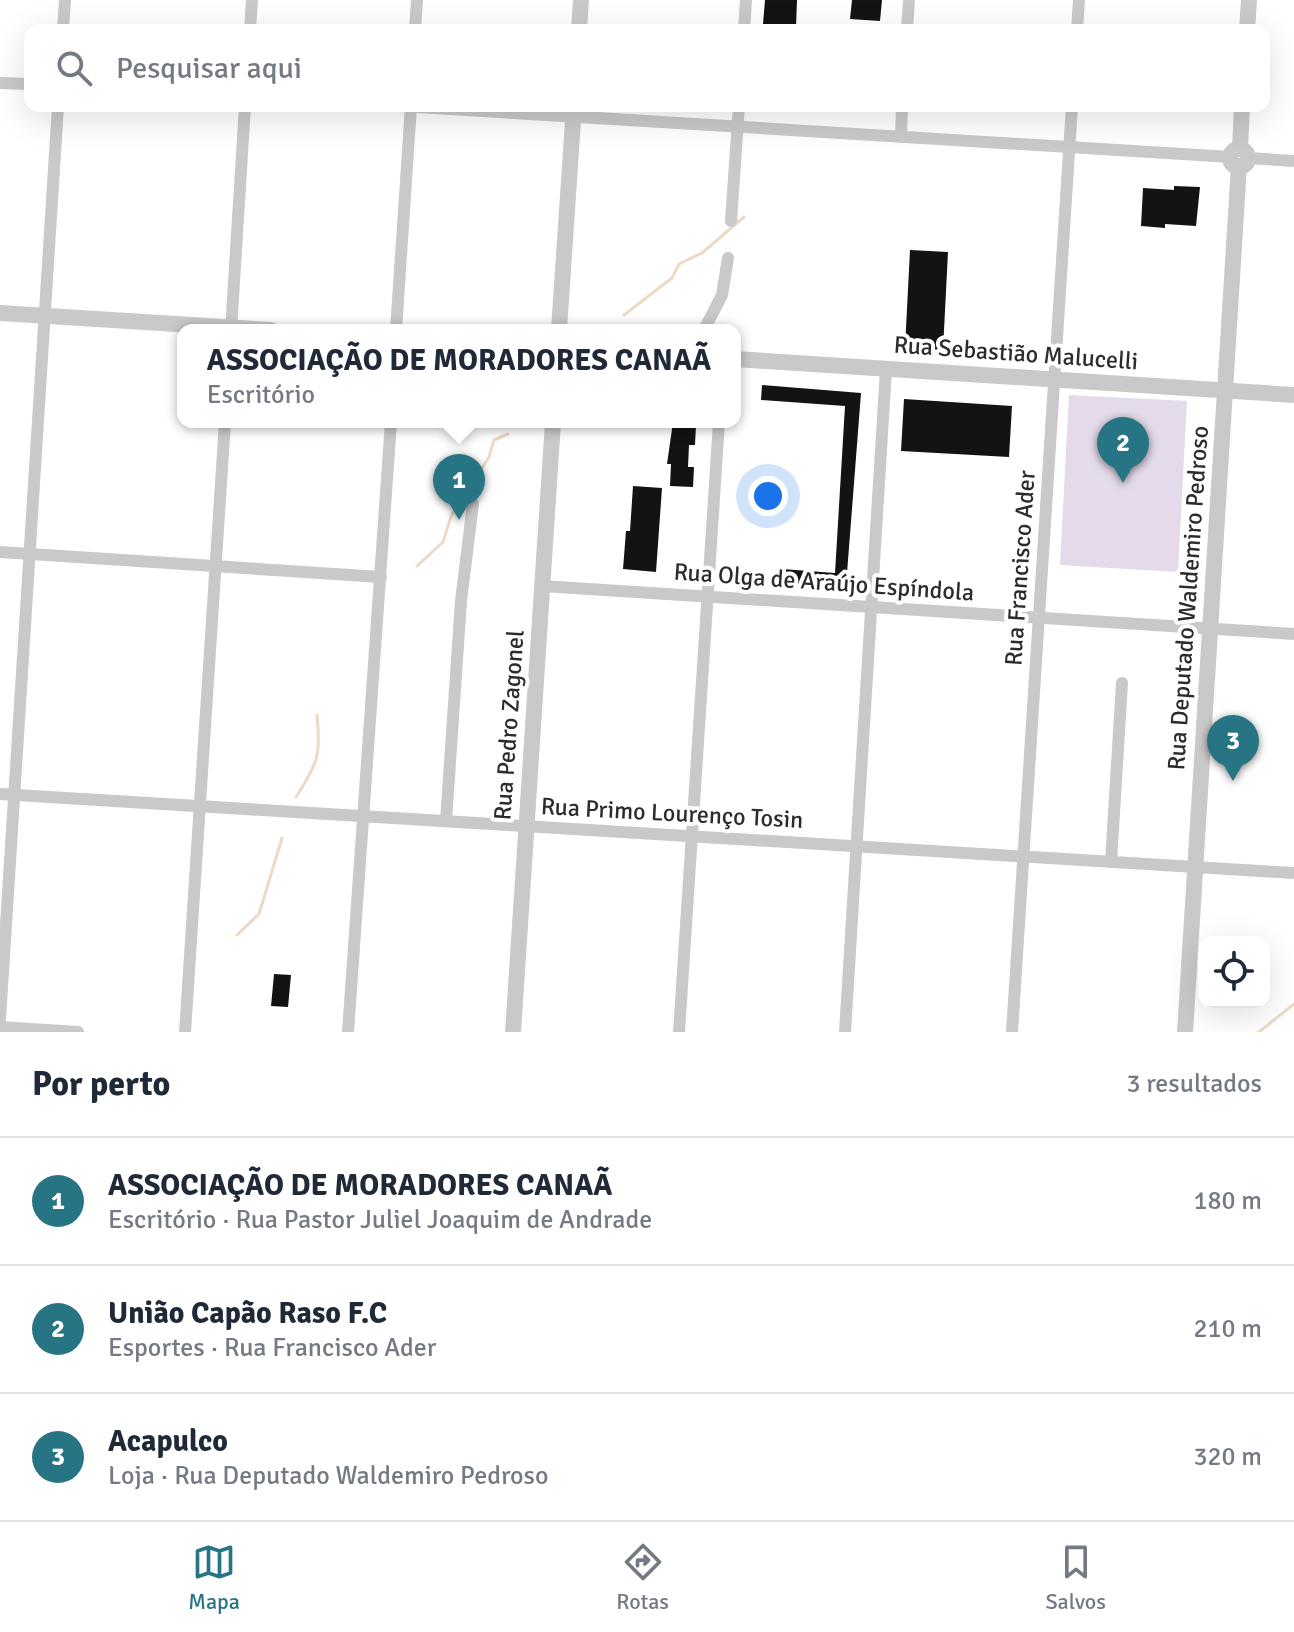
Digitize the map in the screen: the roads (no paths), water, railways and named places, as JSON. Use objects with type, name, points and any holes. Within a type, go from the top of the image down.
[{"type":"street","points":[[63,24],[65,0]]},
{"type":"street","points":[[250,24],[252,0]]},
{"type":"street","points":[[415,24],[417,0]]},
{"type":"street","points":[[579,24],[581,0]]},
{"type":"street","points":[[744,24],[746,0]]},
{"type":"street","points":[[907,24],[909,0]]},
{"type":"street","points":[[1077,24],[1079,0]]},
{"type":"street","points":[[1247,24],[1249,0]]},
{"type":"street","points":[[0,83],[24,84]]},
{"type":"street","points":[[0,1019],[58,112]]},
{"type":"street","points":[[231,324],[245,112]]},
{"type":"street","points":[[396,324],[411,112]]},
{"type":"street","points":[[559,324],[574,112]]},
{"type":"street","points":[[584,112],[737,127],[1294,161]]},
{"type":"street","points":[[731,221],[738,112]]},
{"type":"street","points":[[901,137],[902,112]]},
{"type":"street","name":"Rua Francisco Ader","points":[[1012,1032],[1072,112]]},
{"type":"street","name":"Rua Deputado Waldemiro Pedroso","points":[[1185,1032],[1242,112]]},
{"type":"street","points":[[707,324],[722,295],[728,258]]},
{"type":"street","points":[[0,313],[177,325]]},
{"type":"street","name":"Rua Sebastião Malucelli","points":[[741,359],[1294,395]]},
{"type":"street","points":[[845,1032],[886,369]]},
{"type":"street","points":[[185,1032],[225,428]]},
{"type":"street","points":[[348,1032],[391,428]]},
{"type":"street","name":"Rua Pedro Zagonel","points":[[513,1032],[553,428]]},
{"type":"street","points":[[679,1032],[719,428]]},
{"type":"street","points":[[446,821],[461,593],[473,504]]},
{"type":"street","points":[[0,552],[381,577]]},
{"type":"street","name":"Rua Olga de Araújo Espíndola","points":[[542,586],[1294,634]]},
{"type":"street","points":[[1111,862],[1122,683]]},
{"type":"street","name":"Rua Primo Lourenço Tosin","points":[[0,794],[1294,873]]},
{"type":"street","points":[[0,1027],[78,1032]]},
{"type":"waterway","points":[[624,315],[672,278],[679,264],[702,253],[744,217]]},
{"type":"waterway","points":[[417,566],[443,542],[451,516],[489,457],[494,440],[508,434]]},
{"type":"waterway","points":[[296,797],[316,758],[317,715]]},
{"type":"waterway","points":[[237,935],[259,914],[282,838]]},
{"type":"waterway","points":[[1259,1032],[1294,1004]]},
{"type":"place","name":"União Capão Raso F.C","points":[[1123,483]]},
{"type":"place","name":"ASSOCIAÇÃO DE MORADORES CANAÃ","points":[[459,520]]},
{"type":"place","name":"Acapulco","points":[[1233,781]]}]
